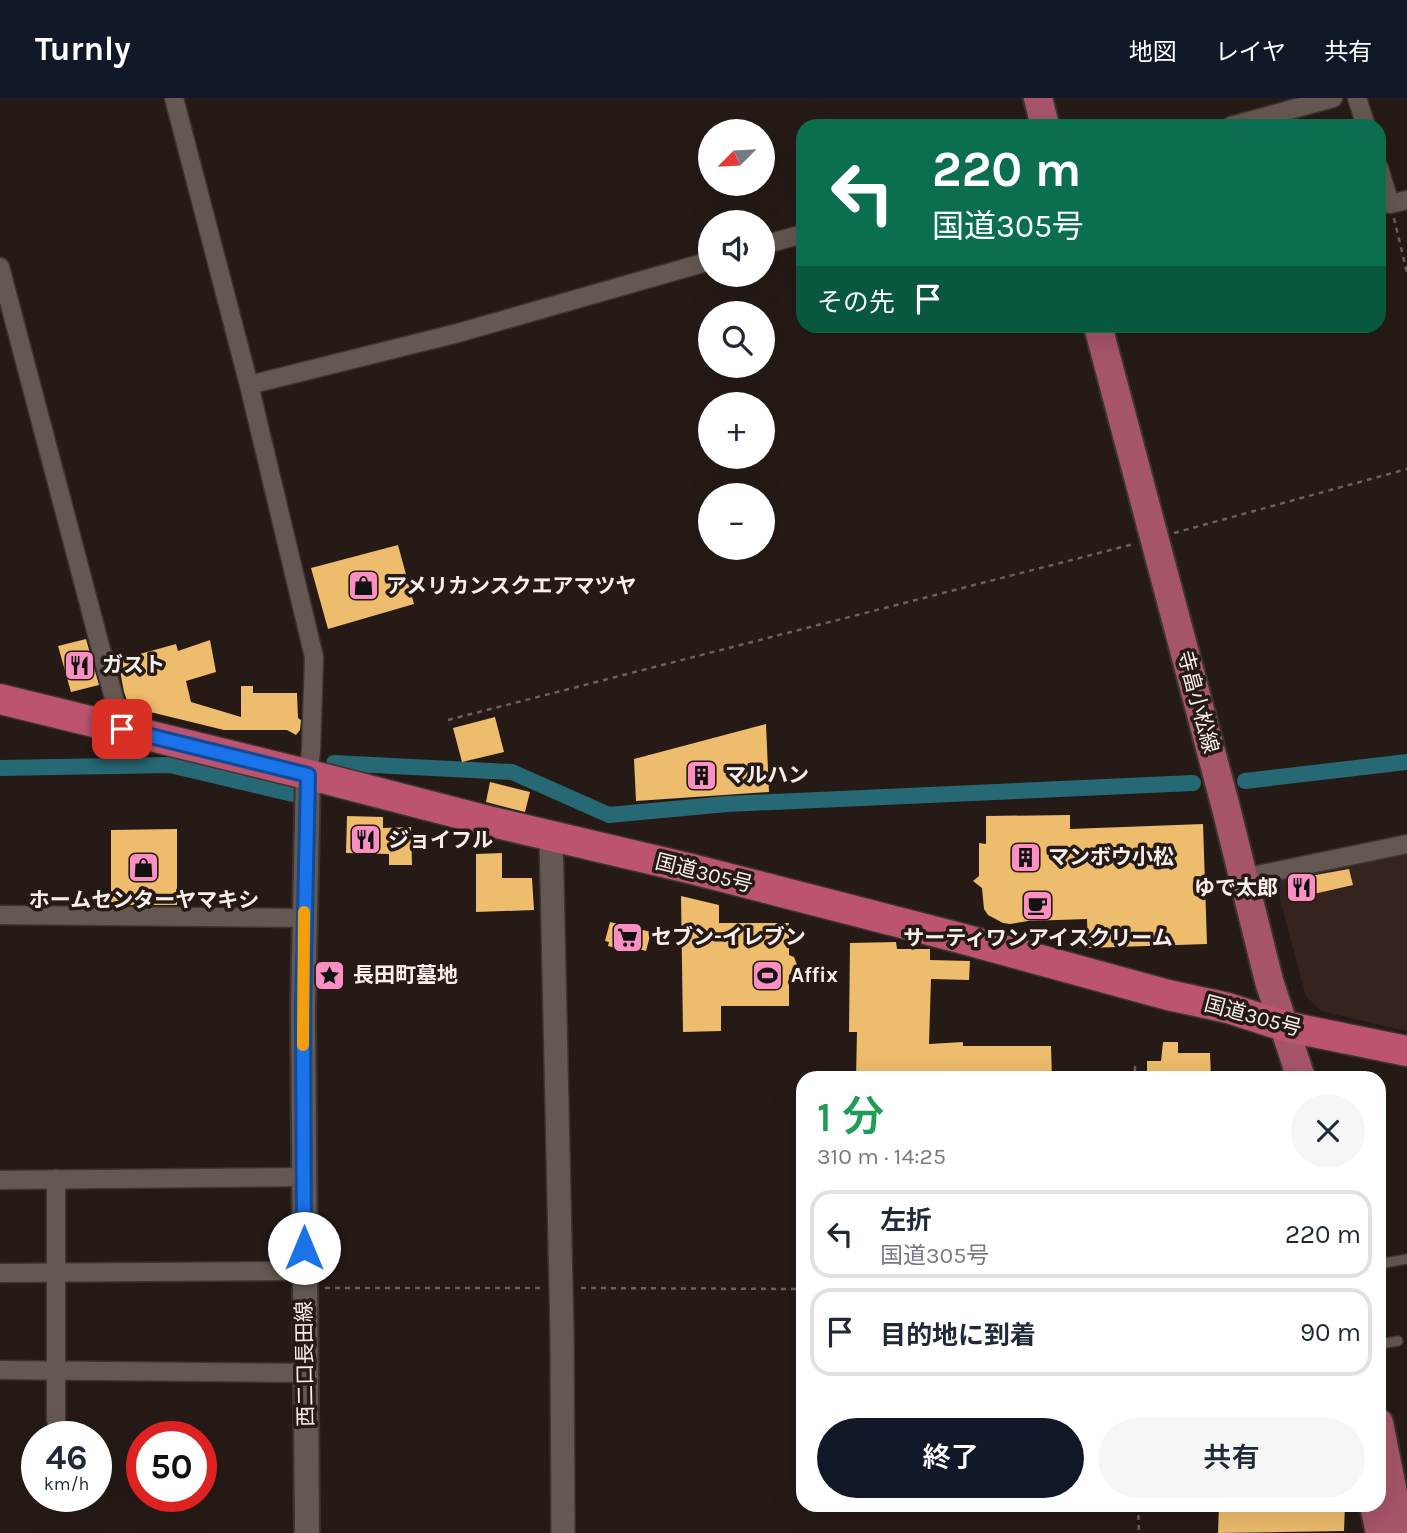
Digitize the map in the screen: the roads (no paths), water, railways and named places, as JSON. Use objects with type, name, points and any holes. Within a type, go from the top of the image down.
[{"type":"highway","name":"国道305号","points":[[0,699],[692,869],[943,933],[1168,995],[1228,1008],[1284,1026],[1406,1050]]},
{"type":"main road","points":[[1038,98],[1043,119]]},
{"type":"main road","name":"寺畠小松線","points":[[1099,333],[1144,541],[1243,878],[1269,981],[1299,1071]]},
{"type":"main road","name":"西二口長田線","points":[[307,1533],[303,1021],[308,775]]},
{"type":"main road","points":[[1386,1474],[1392,1518]]},
{"type":"street","points":[[174,98],[249,385],[314,657],[308,775]]},
{"type":"street","points":[[1256,119],[1333,98]]},
{"type":"street","points":[[1357,98],[1364,119]]},
{"type":"street","points":[[1386,180],[1399,202]]},
{"type":"street","points":[[775,242],[796,236]]},
{"type":"street","points":[[249,385],[458,333],[698,264]]},
{"type":"street","points":[[0,267],[122,729]]},
{"type":"street","points":[[551,836],[562,1533]]},
{"type":"street","points":[[1243,878],[1407,844]]},
{"type":"street","points":[[0,915],[304,918]]},
{"type":"street","points":[[0,1180],[304,1177]]},
{"type":"street","points":[[56,1179],[56,1420]]},
{"type":"street","points":[[0,1273],[304,1280]]},
{"type":"street","points":[[0,1370],[305,1373]]},
{"type":"lane","points":[[1386,1263],[1407,1259]]},
{"type":"lane","points":[[1386,1343],[1398,1341]]},
{"type":"waterway","points":[[1245,781],[1407,762]]},
{"type":"waterway","points":[[334,763],[512,772],[609,815],[727,804],[1193,783]]},
{"type":"waterway","points":[[0,768],[170,765],[293,794]]},
{"type":"place","name":"アメリカンスクエアマツヤ","points":[[363,586]]},
{"type":"place","name":"ガスト","points":[[79,665]]},
{"type":"place","name":"マルハン","points":[[702,775]]},
{"type":"place","name":"ジョイフル","points":[[365,840]]},
{"type":"place","name":"マンボウ小松","points":[[1025,857]]},
{"type":"place","name":"ホームセンターヤマキシ","points":[[144,868]]},
{"type":"place","name":"ゆで太郎","points":[[1301,888]]},
{"type":"place","name":"サーティワンアイスクリーム","points":[[1038,906]]},
{"type":"place","name":"セブン-イレブン","points":[[628,937]]},
{"type":"place","name":"長田町墓地","points":[[330,975]]},
{"type":"place","name":"Affix","points":[[768,975]]}]
